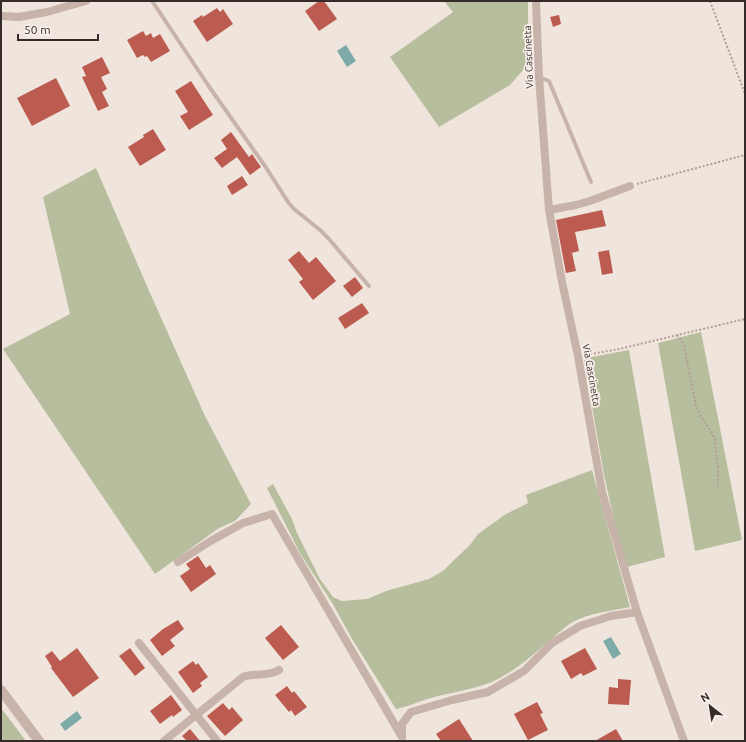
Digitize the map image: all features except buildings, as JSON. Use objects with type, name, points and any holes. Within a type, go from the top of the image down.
[{"type":"street","points":[[1,16],[19,17],[46,12],[86,1]]},
{"type":"street","name":"Via Cascinetta","points":[[536,1],[539,77],[549,210],[562,282],[578,356],[602,492],[637,612],[684,741]]},
{"type":"street","points":[[549,210],[590,201],[630,186]]},
{"type":"street","points":[[178,562],[209,542],[243,523],[272,514],[403,739]]},
{"type":"street","points":[[403,739],[402,724],[411,712],[452,700],[488,692],[524,671],[552,643],[580,626],[611,616],[637,612]]},
{"type":"street","points":[[139,643],[217,741]]},
{"type":"street","points":[[164,741],[243,677],[269,674],[279,670]]},
{"type":"street","points":[[1,690],[39,741]]},
{"type":"lane","points":[[152,1],[288,202],[294,209],[329,238],[368,286]]},
{"type":"lane","points":[[539,77],[549,81],[591,182]]},
{"type":"path","points":[[710,1],[745,94]]},
{"type":"path","points":[[630,186],[745,155]]},
{"type":"path","points":[[578,356],[619,349],[745,319]]},
{"type":"path","points":[[677,335],[684,346],[696,406],[715,440],[718,487]]},
{"type":"green space","points":[[444,1],[528,1],[528,53],[530,62],[510,85],[439,127],[390,57],[453,12]]},
{"type":"green space","points":[[96,168],[205,416],[251,504],[235,521],[219,528],[155,574],[3,349],[70,314],[43,197]]},
{"type":"green space","points":[[701,332],[742,540],[695,551],[658,343]]},
{"type":"green space","points":[[629,350],[665,557],[627,567],[616,529],[604,475],[584,361],[587,358]]},
{"type":"green space","points":[[592,470],[630,607],[593,615],[571,623],[522,664],[504,676],[491,682],[396,709],[300,553],[267,488],[273,484],[292,519],[297,533],[320,579],[333,597],[342,601],[367,599],[386,591],[429,579],[443,571],[470,545],[478,534],[506,514],[528,503],[526,495]]},
{"type":"green space","points":[[1,708],[26,741],[1,741]]},
{"type":"water","points":[[346,45],[356,61],[347,67],[337,51]]},
{"type":"water","points":[[611,637],[621,654],[613,659],[603,641]]},
{"type":"water","points":[[77,711],[82,718],[65,731],[60,724]]}]
